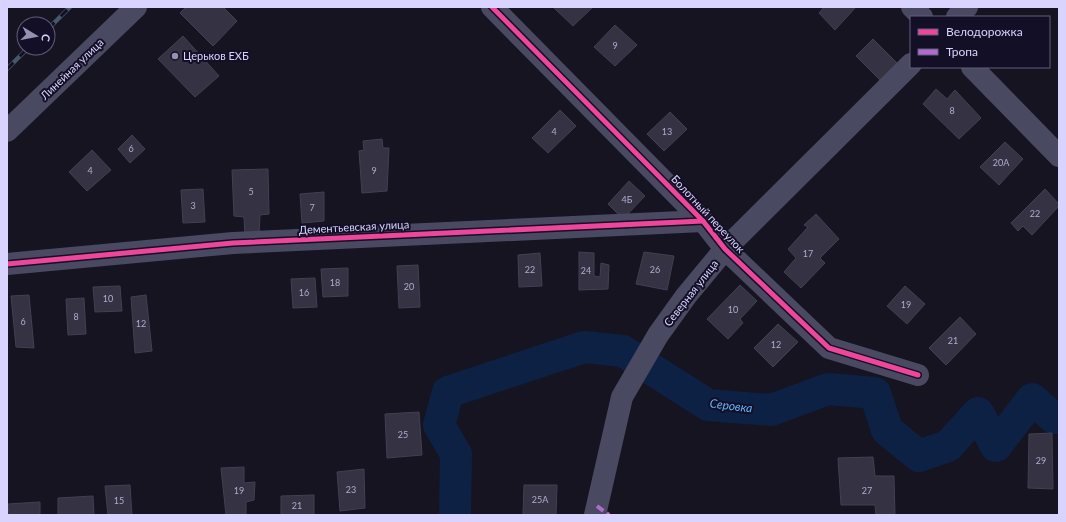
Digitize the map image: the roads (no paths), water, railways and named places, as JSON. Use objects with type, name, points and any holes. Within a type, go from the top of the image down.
[{"type":"street","name":"Линейная улица","points":[[7,131],[136,7]]},
{"type":"street","name":"Болотный переулок","points":[[492,7],[702,221],[725,249],[829,348],[918,375]]},
{"type":"street","points":[[912,7],[921,16]]},
{"type":"street","points":[[959,16],[967,7]]},
{"type":"street","name":"Северная улица","points":[[595,515],[622,397],[658,335],[686,296],[725,249],[910,65]]},
{"type":"street","points":[[973,68],[1059,156]]},
{"type":"street","name":"Дементьевская улица","points":[[7,264],[233,243],[702,221]]},
{"type":"waterway","name":"Серовка","points":[[455,515],[456,454],[439,425],[448,392],[584,347],[623,351],[708,405],[771,410],[828,389],[875,393],[887,430],[919,456],[948,446],[978,413],[996,446],[1032,399],[1054,418],[1059,418]]},
{"type":"railway","points":[[56,21],[70,7]]},
{"type":"railway","points":[[7,69],[20,56]]},
{"type":"place","name":"Церьков ЕХБ","points":[[175,56]]}]
